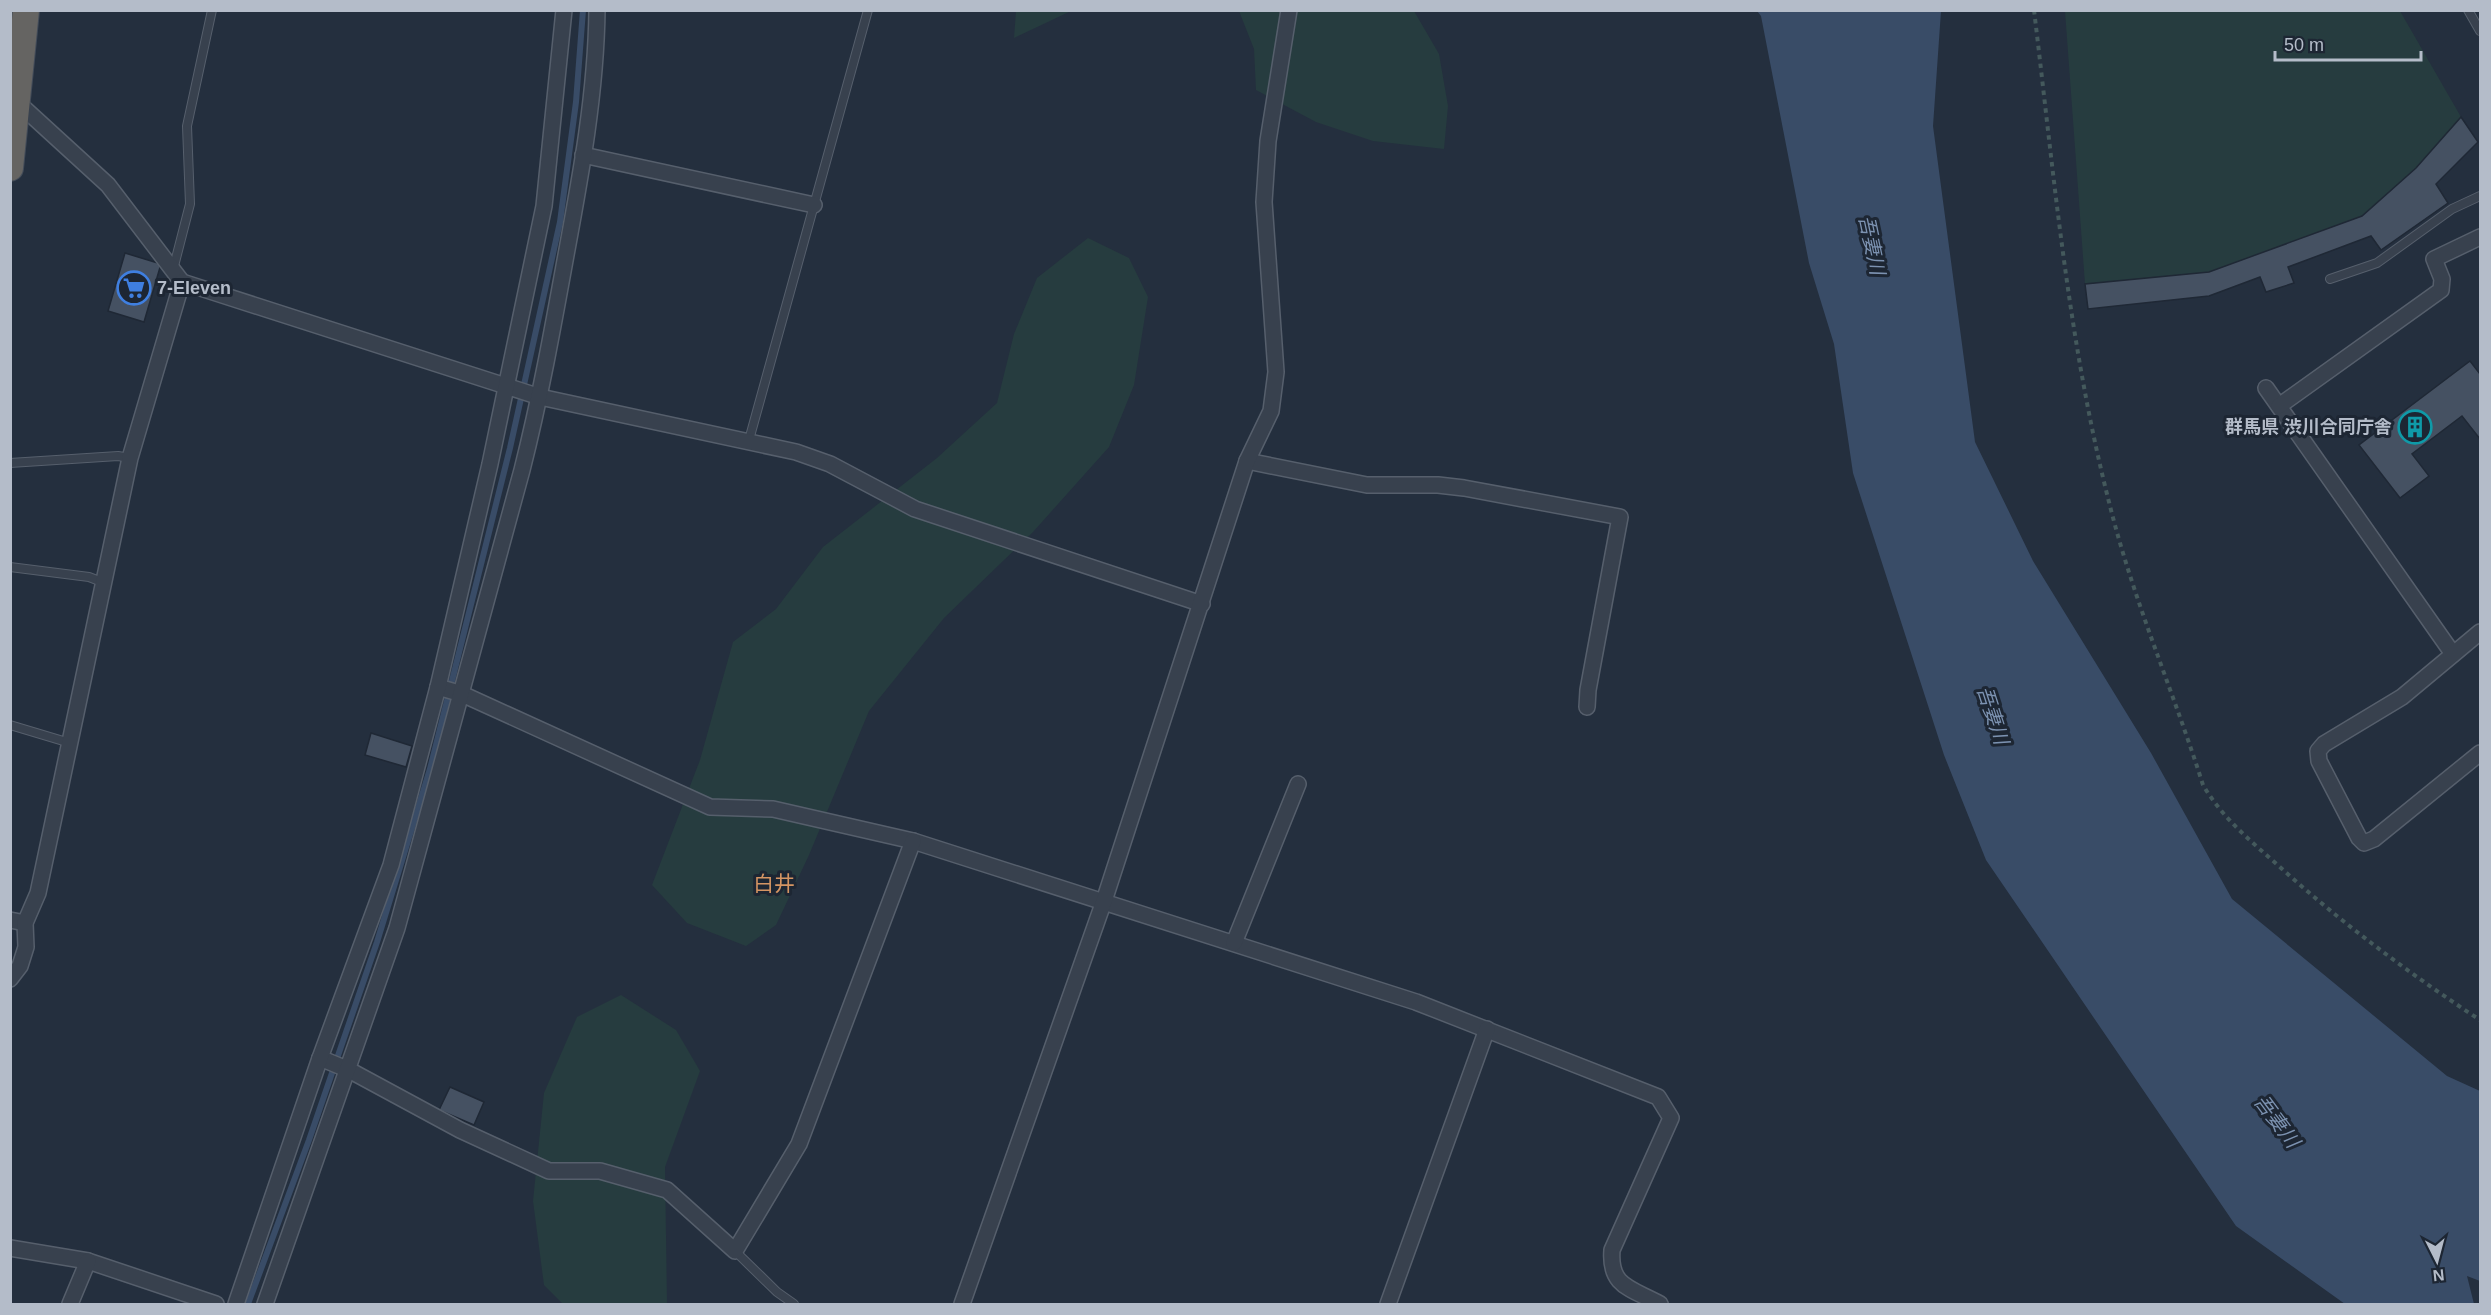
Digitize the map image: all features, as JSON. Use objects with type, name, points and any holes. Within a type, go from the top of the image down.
[{"type":"highway","points":[[10,168],[14,99],[26,10]]},
{"type":"street","points":[[236,1305],[391,865],[440,688],[511,386],[544,206],[564,10]]},
{"type":"street","points":[[265,1305],[345,1068],[397,928],[459,693],[535,395],[583,155],[597,56],[597,10]]},
{"type":"street","points":[[962,1305],[1104,901],[1247,461],[1271,411],[1276,372],[1264,202],[1268,141],[1289,10]]},
{"type":"street","points":[[14,99],[108,185],[178,276],[535,395],[749,440],[830,464],[915,509],[1202,604]]},
{"type":"street","points":[[583,155],[814,206]]},
{"type":"street","points":[[2279,406],[2441,290],[2442,279],[2434,259],[2481,237]]},
{"type":"street","points":[[10,979],[20,966],[26,947],[18,921],[38,893],[72,744],[102,582],[130,458],[178,276]]},
{"type":"street","points":[[2266,388],[2453,654]]},
{"type":"street","points":[[1247,461],[1367,485],[1464,488],[1620,517],[1588,690],[1587,707]]},
{"type":"street","points":[[2481,632],[2402,697],[2324,744],[2318,751],[2319,761],[2359,838],[2364,843],[2374,839],[2481,753]]},
{"type":"street","points":[[440,688],[459,693],[710,807],[773,809],[913,841],[1416,1002],[1658,1097],[1671,1118],[1612,1250],[1611,1266],[1616,1279],[1660,1305]]},
{"type":"street","points":[[1234,943],[1298,784]]},
{"type":"street","points":[[324,1059],[460,1130],[549,1171],[600,1171],[667,1190],[735,1251],[799,1144],[913,841]]},
{"type":"street","points":[[1388,1305],[1487,1029]]},
{"type":"street","points":[[10,1248],[88,1261],[216,1305]]},
{"type":"street","points":[[70,1305],[88,1261]]},
{"type":"lane","points":[[178,276],[190,204],[187,126],[212,10]]},
{"type":"lane","points":[[749,440],[868,10]]},
{"type":"lane","points":[[2468,10],[2481,31]]},
{"type":"lane","points":[[2330,279],[2378,263],[2452,209],[2481,196]]},
{"type":"lane","points":[[10,463],[118,456],[130,458]]},
{"type":"lane","points":[[10,567],[89,577],[102,582]]},
{"type":"lane","points":[[10,725],[72,744]]},
{"type":"lane","points":[[735,1251],[777,1293],[794,1305]]},
{"type":"path","points":[[2034,10],[2064,267],[2089,421],[2127,572],[2204,785],[2218,810],[2328,910],[2426,984],[2481,1020]]},
{"type":"green space","points":[[1016,10],[1071,11],[1014,38]]},
{"type":"green space","points":[[1239,11],[1414,11],[1439,54],[1448,106],[1444,149],[1373,141],[1316,122],[1256,90],[1254,49]]},
{"type":"green space","points":[[2065,11],[2400,11],[2461,117],[2416,168],[2362,216],[2209,272],[2085,284]]},
{"type":"green space","points":[[1088,238],[1129,258],[1148,297],[1134,385],[1109,447],[1033,532],[944,618],[869,711],[809,855],[776,925],[746,946],[687,923],[652,885],[700,760],[733,642],[776,609],[823,547],[937,458],[997,403],[1014,334],[1037,278]]},
{"type":"green space","points":[[621,995],[676,1030],[700,1071],[665,1167],[667,1304],[563,1304],[544,1285],[533,1201],[544,1093],[577,1017]]},
{"type":"water","name":"吾妻川","points":[[1757,11],[1941,11],[1933,126],[1975,442],[2033,561],[2151,753],[2232,899],[2447,1076],[2480,1091],[2480,1281],[2467,1276],[2474,1304],[2345,1304],[2236,1226],[1986,860],[1944,755],[1853,473],[1834,344],[1809,263],[1761,16]]},
{"type":"building","points":[[2461,117],[2478,142],[2436,184],[2448,203],[2381,250],[2371,236],[2288,267],[2294,283],[2266,292],[2260,277],[2209,296],[2088,309],[2085,284],[2209,272],[2362,216],[2416,168]]},
{"type":"building","name":"7-Eleven","points":[[125,253],[161,264],[144,322],[108,311]]},
{"type":"building","name":"群馬県 渋川合同庁舎","points":[[2470,361],[2480,374],[2480,439],[2462,416],[2412,454],[2429,476],[2400,498],[2359,445]]},
{"type":"building","points":[[371,733],[412,746],[406,767],[365,755]]},
{"type":"building","points":[[450,1087],[484,1102],[474,1125],[439,1110]]},
{"type":"waterway","points":[[248,1304],[309,1140],[377,942],[430,769],[510,448],[560,222],[576,102],[583,10]]},
{"type":"place","name":"7-Eleven","points":[[134,288]]},
{"type":"place","name":"群馬県 渋川合同庁舎","points":[[2415,427]]},
{"type":"district","name":"白井","points":[[774,884]]}]
